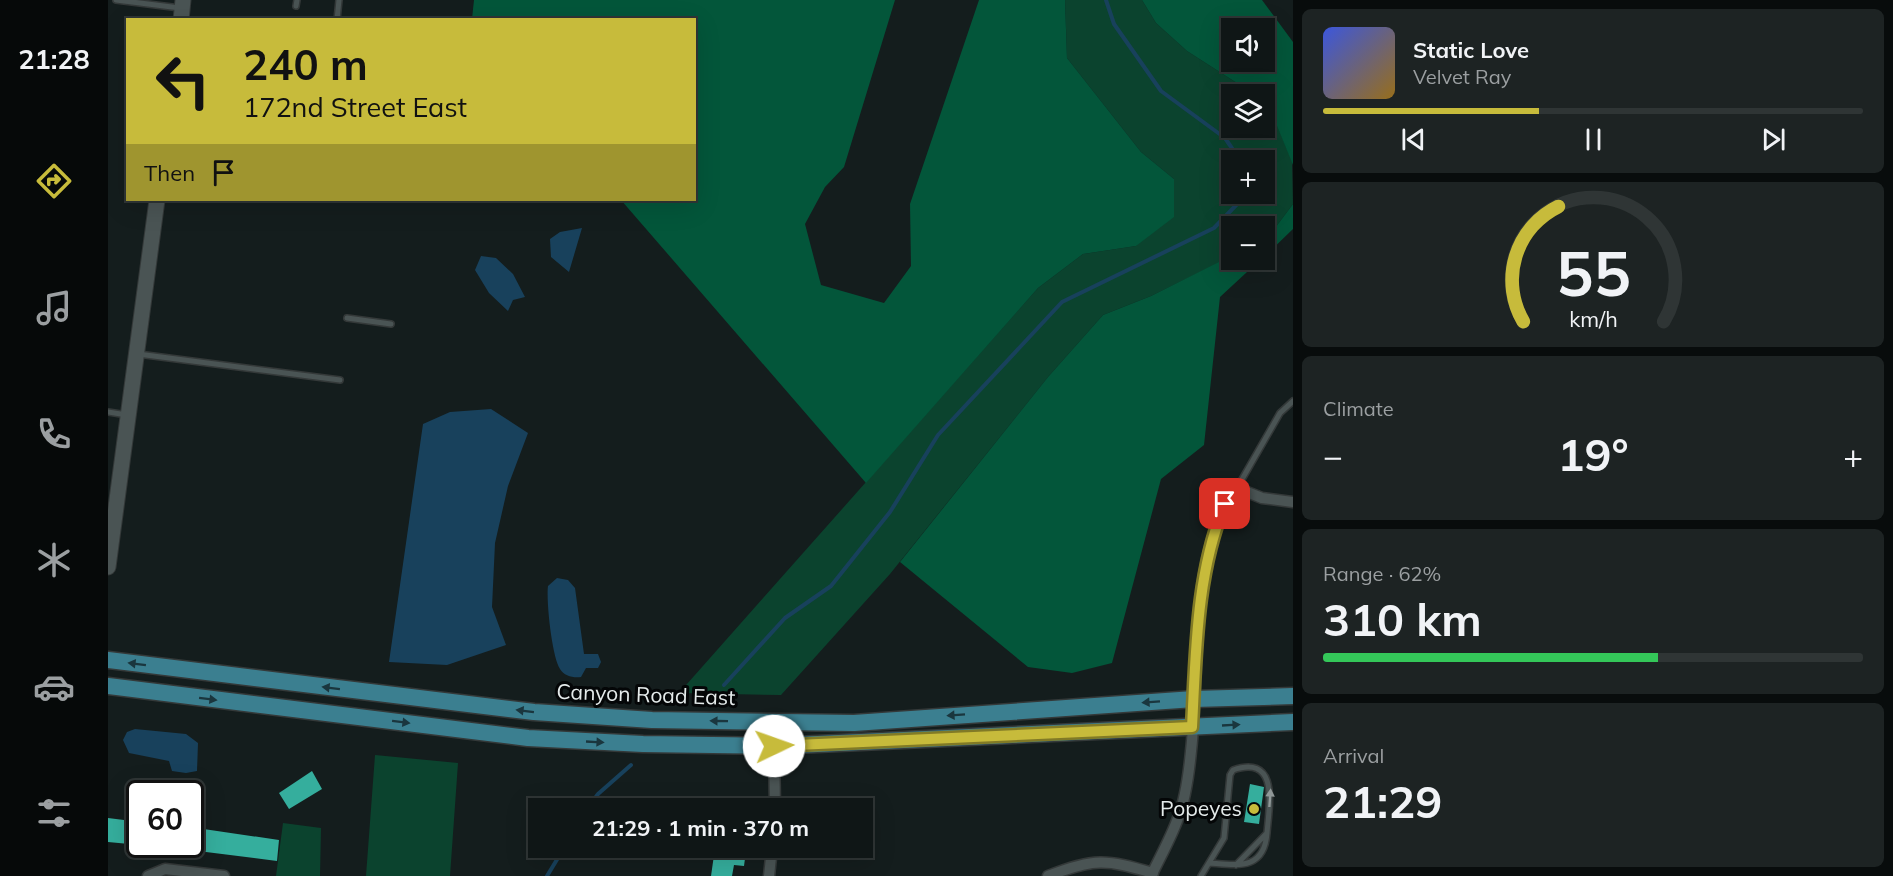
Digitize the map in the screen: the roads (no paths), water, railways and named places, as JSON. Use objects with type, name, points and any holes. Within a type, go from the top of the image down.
[{"type":"main road","name":"Canyon Road East","points":[[108,660],[534,712],[652,720],[854,723],[1194,699],[1293,696]]},
{"type":"main road","points":[[108,686],[528,738],[643,744],[774,746],[1293,722]]},
{"type":"main road","points":[[774,746],[775,741],[784,734],[854,723]]},
{"type":"street","points":[[108,567],[112,510],[128,415],[157,201]]},
{"type":"street","points":[[1048,876],[1077,865],[1096,861],[1117,862],[1155,875],[1179,816],[1191,752],[1203,586],[1215,530],[1225,504],[1237,488],[1262,498],[1293,502]]},
{"type":"street","points":[[774,746],[775,798]]},
{"type":"street","points":[[770,876],[771,858]]},
{"type":"street","points":[[148,875],[165,869],[224,876]]},
{"type":"lane","points":[[116,0],[182,9]]},
{"type":"lane","points":[[337,18],[339,0]]},
{"type":"lane","points":[[347,318],[391,324]]},
{"type":"lane","points":[[136,354],[339,380]]},
{"type":"lane","points":[[1237,488],[1280,413],[1293,401]]},
{"type":"lane","points":[[108,412],[128,415]]},
{"type":"lane","points":[[1201,876],[1224,838],[1233,770],[1241,767],[1257,770],[1268,780],[1271,790],[1265,846],[1259,856],[1246,865],[1209,863]]},
{"type":"lane","points":[[1236,865],[1267,833]]},
{"type":"water","points":[[582,228],[569,272],[551,257],[550,239],[560,232]]},
{"type":"water","points":[[481,256],[496,258],[513,274],[525,297],[513,300],[508,311],[489,293],[475,270]]},
{"type":"water","points":[[491,409],[528,433],[508,486],[495,543],[492,607],[506,645],[447,665],[389,662],[423,424],[450,412]]},
{"type":"water","points":[[557,578],[568,580],[575,588],[584,654],[598,654],[601,662],[598,668],[586,668],[581,677],[566,675],[560,669],[554,653],[550,629],[548,586]]},
{"type":"water","points":[[135,729],[186,734],[198,743],[197,771],[186,773],[172,771],[169,761],[129,753],[123,740],[127,732]]},
{"type":"waterway","points":[[1106,0],[1114,24],[1161,91],[1225,138],[1233,150]]},
{"type":"waterway","points":[[724,685],[785,618],[831,586],[890,512],[938,435],[1062,302],[1214,228],[1237,204]]},
{"type":"waterway","points":[[595,798],[631,765]]},
{"type":"waterway","points":[[547,876],[558,858]]},
{"type":"place","name":"Popeyes","points":[[1254,809]]}]
